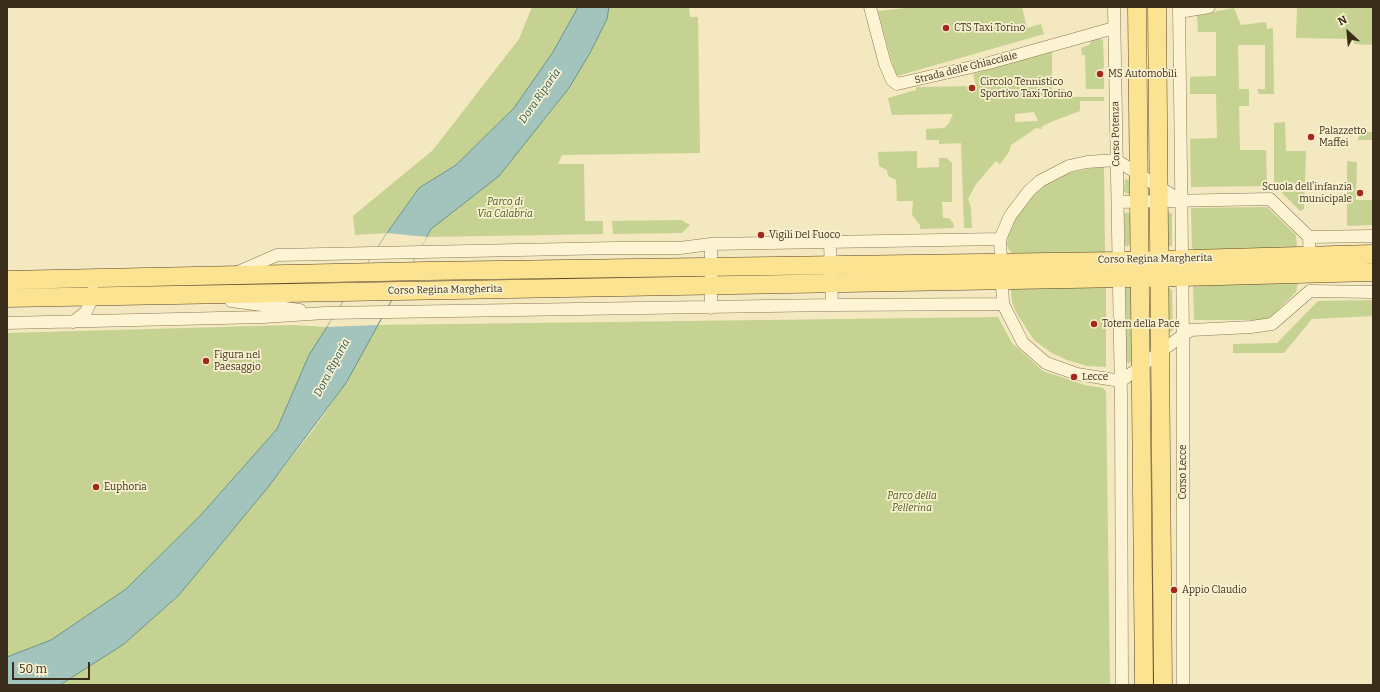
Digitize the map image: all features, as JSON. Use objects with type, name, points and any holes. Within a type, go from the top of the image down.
[{"type":"main road","points":[[1137,7],[1144,685]]},
{"type":"main road","points":[[1157,7],[1163,685]]},
{"type":"main road","name":"Corso Regina Margherita","points":[[7,280],[711,266],[1159,260],[1373,254]]},
{"type":"main road","name":"Corso Regina Margherita","points":[[7,298],[1159,278],[1373,272]]},
{"type":"street","name":"Strada delle Ghiacciaie","points":[[870,7],[885,64],[892,80],[896,84],[989,64],[1114,28]]},
{"type":"street","name":"Corso Potenza","points":[[1114,7],[1118,260]]},
{"type":"street","points":[[1181,259],[1179,10],[1208,7]]},
{"type":"street","points":[[1310,292],[1309,237],[1270,199],[1180,200],[1159,194],[1138,174],[1116,160],[1087,162],[1069,166],[1040,181],[1018,203],[1010,216],[1000,239],[1003,304],[1023,343],[1046,363],[1077,374],[1121,381],[1191,330],[1251,328],[1272,324],[1310,292],[1373,292]]},
{"type":"street","points":[[1118,202],[1139,202],[1159,194]]},
{"type":"street","points":[[1309,237],[1373,236]]},
{"type":"street","name":"Corso Regina Margherita","points":[[230,275],[277,254],[680,248],[711,244],[1000,239]]},
{"type":"street","points":[[830,242],[832,305]]},
{"type":"street","points":[[711,244],[711,308]]},
{"type":"street","name":"Corso Lecce","points":[[1181,259],[1183,335],[1183,685]]},
{"type":"street","points":[[1118,260],[1121,381],[1122,685]]},
{"type":"street","points":[[73,322],[86,312],[93,296],[92,278]]},
{"type":"street","name":"Corso Regina Margherita","points":[[180,294],[325,313]]},
{"type":"street","name":"Corso Regina Margherita","points":[[7,323],[263,317],[325,313],[832,305],[1003,304]]},
{"type":"green space","points":[[532,7],[578,7],[553,52],[514,108],[456,165],[419,188],[387,233],[355,235],[353,216],[433,150],[519,39]]},
{"type":"green space","name":"Parco di Via Calabria","points":[[609,7],[689,7],[690,17],[698,17],[700,153],[562,155],[558,164],[584,164],[585,221],[603,221],[603,234],[427,237],[431,229],[545,119],[569,88],[590,53],[607,19]]},
{"type":"green space","points":[[916,7],[1022,7],[1027,28],[1041,24],[1044,34],[897,76],[895,74],[878,11]]},
{"type":"green space","points":[[1297,7],[1373,7],[1373,45],[1354,44],[1354,39],[1296,38]]},
{"type":"green space","points":[[1234,8],[1241,25],[1266,22],[1267,29],[1273,28],[1274,94],[1259,94],[1257,89],[1265,89],[1265,45],[1238,45],[1239,89],[1249,89],[1249,106],[1239,106],[1240,150],[1266,150],[1267,186],[1191,187],[1190,139],[1217,138],[1216,94],[1190,94],[1190,77],[1216,76],[1216,32],[1198,32],[1197,15]]},
{"type":"green space","points":[[1098,38],[1103,40],[1104,68],[1102,69],[1101,75],[1104,77],[1104,89],[1086,89],[1085,55],[1082,55],[1081,48],[1089,45],[1092,40]]},
{"type":"green space","points":[[1052,51],[1052,89],[1065,89],[1065,97],[1104,97],[1104,101],[1080,101],[1080,111],[1053,121],[1041,127],[1042,129],[1036,128],[1011,145],[1009,152],[1000,164],[996,161],[976,184],[968,199],[971,208],[972,228],[964,228],[961,143],[939,144],[939,140],[926,140],[926,129],[944,128],[949,123],[953,114],[892,115],[888,98],[916,90],[916,87],[976,86],[973,74]],"holes":[[[1034,112],[1038,121],[1015,122],[1015,114]]]},
{"type":"green space","points":[[1285,122],[1286,151],[1306,151],[1304,209],[1300,211],[1274,185],[1274,123]]},
{"type":"green space","points":[[1362,132],[1373,132],[1373,140],[1357,140]]},
{"type":"green space","points":[[917,151],[917,168],[939,167],[939,158],[947,158],[952,163],[952,202],[942,202],[943,218],[949,218],[953,223],[954,228],[920,229],[920,225],[912,215],[913,201],[897,201],[896,180],[888,176],[887,170],[879,166],[878,152]]},
{"type":"green space","points":[[1347,161],[1357,162],[1356,200],[1373,200],[1373,225],[1347,226]]},
{"type":"green space","points":[[1104,166],[1105,253],[1014,255],[1009,250],[1007,245],[1008,233],[1016,216],[1042,186],[1068,173]]},
{"type":"green space","points":[[1125,179],[1129,180],[1129,194],[1124,192]]},
{"type":"green space","points":[[1267,207],[1296,235],[1297,246],[1294,248],[1195,251],[1192,248],[1191,208]]},
{"type":"green space","points":[[1126,212],[1130,214],[1130,245],[1127,247],[1125,245],[1124,214]]},
{"type":"green space","points":[[1168,212],[1172,214],[1172,245],[1168,247],[1167,246]]},
{"type":"green space","points":[[681,220],[690,225],[682,233],[613,234],[612,221]]},
{"type":"green space","points":[[1293,282],[1298,284],[1296,292],[1267,320],[1194,320],[1193,284]]},
{"type":"green space","points":[[1106,286],[1106,367],[1087,366],[1067,360],[1050,352],[1034,340],[1017,314],[1012,302],[1011,290],[1013,288]]},
{"type":"green space","points":[[1128,287],[1131,289],[1131,361],[1129,364],[1126,361],[1125,289]]},
{"type":"green space","points":[[1168,287],[1172,290],[1173,330],[1168,333]]},
{"type":"green space","points":[[1149,288],[1151,348],[1150,349],[1148,289]]},
{"type":"green space","points":[[1373,300],[1373,316],[1312,319],[1284,353],[1233,353],[1233,344],[1277,343],[1318,301]]},
{"type":"green space","name":"Parco della Pellerina","points":[[998,317],[1012,343],[1043,371],[1085,385],[1103,388],[1106,391],[1110,685],[60,685],[124,644],[179,595],[313,430],[346,383],[377,325]]},
{"type":"green space","points":[[293,325],[327,327],[309,355],[277,429],[200,516],[126,589],[51,640],[7,657],[7,333]]},
{"type":"water","name":"Dora Riparia","points":[[578,7],[609,7],[607,19],[590,53],[569,88],[499,176],[431,229],[346,383],[269,486],[179,595],[124,644],[60,685],[7,685],[7,657],[51,640],[126,589],[200,516],[277,429],[309,355],[387,233],[419,188],[456,165],[514,108],[553,52]]},
{"type":"pier","points":[[387,233],[427,237],[377,325],[327,327]]},
{"type":"place","name":"CTS Taxi Torino","points":[[946,28]]},
{"type":"place","name":"MS Automobili","points":[[1100,74]]},
{"type":"place","name":"Circolo Tennistico Sportivo Taxi Torino","points":[[972,88]]},
{"type":"place","name":"Palazzetto Maffei","points":[[1311,137]]},
{"type":"place","name":"Scuola dell'infanzia municipale","points":[[1360,193]]},
{"type":"place","name":"Vigili Del Fuoco","points":[[761,235]]},
{"type":"place","name":"Totem della Pace","points":[[1094,324]]},
{"type":"place","name":"Figura nel Paesaggio","points":[[206,361]]},
{"type":"place","name":"Lecce","points":[[1074,377]]},
{"type":"place","name":"Euphoria","points":[[96,487]]},
{"type":"place","name":"Appio Claudio","points":[[1174,590]]}]
